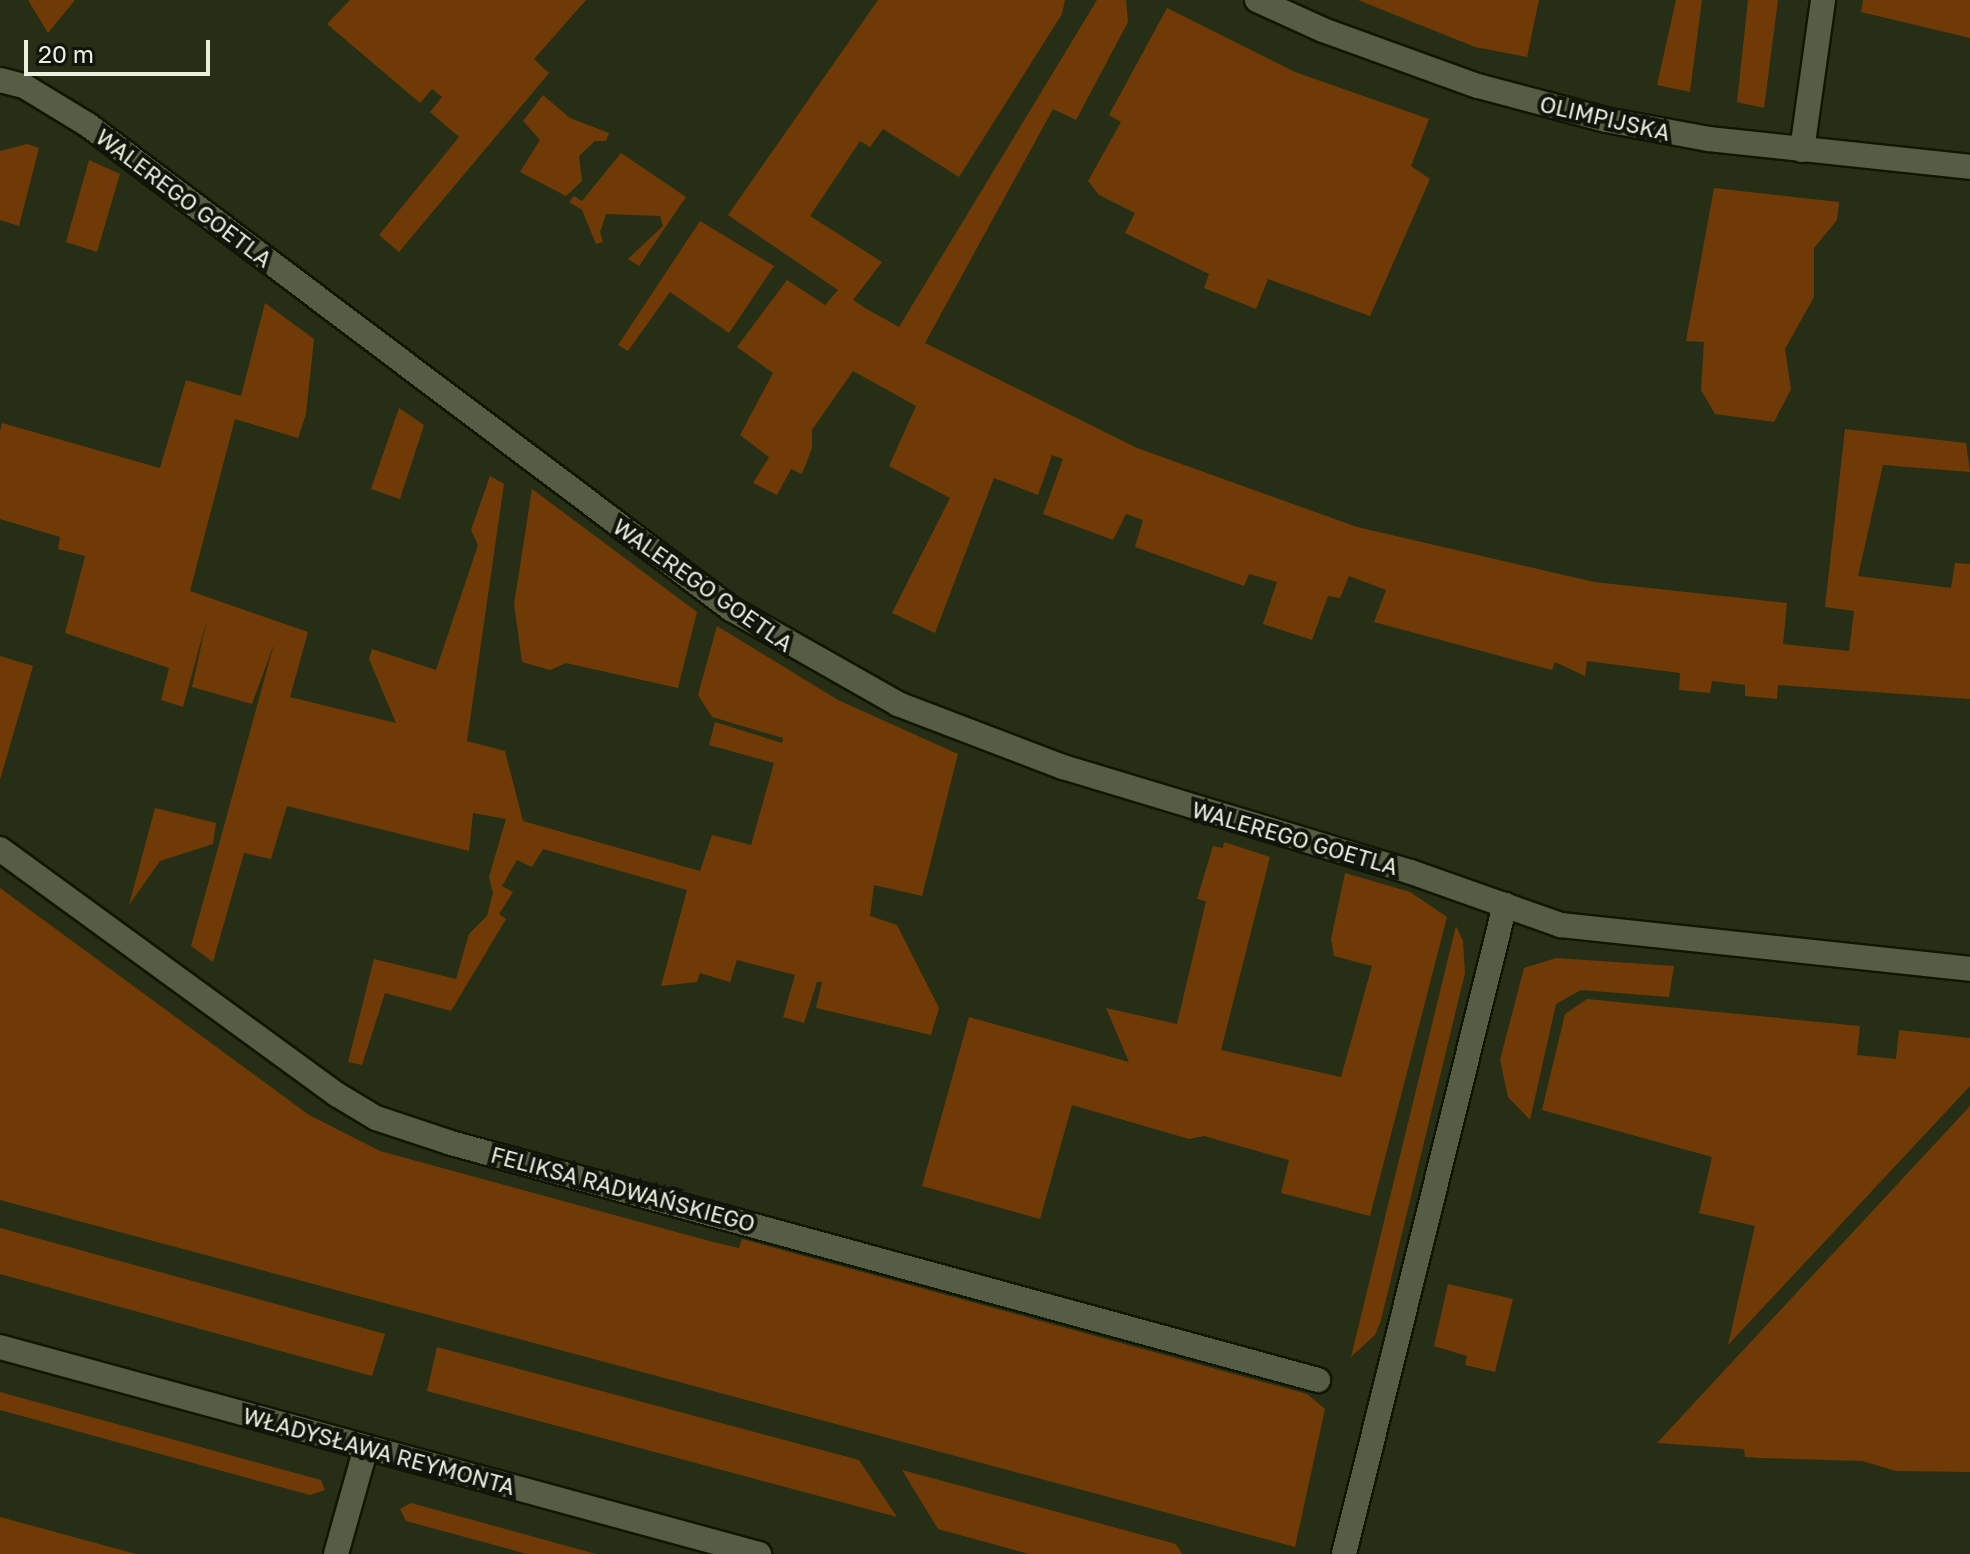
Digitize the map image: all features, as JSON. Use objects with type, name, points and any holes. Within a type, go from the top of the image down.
[{"type":"street","name":"OLIMPIJSKA","points":[[1257,0],[1323,30],[1478,86],[1666,132],[1970,167]]},
{"type":"street","points":[[1802,150],[1823,0]]},
{"type":"street","name":"WALEREGO GOETLA","points":[[0,80],[24,86],[88,125],[668,565],[820,663],[898,704],[1063,767],[1582,929],[1970,969]]},
{"type":"street","name":"FELIKSA RADWAŃSKIEGO","points":[[0,849],[336,1094],[399,1127],[1318,1380]]},
{"type":"street","points":[[1344,1554],[1505,905]]},
{"type":"street","name":"WŁADYSŁAWA REYMONTA","points":[[0,1347],[759,1554]]},
{"type":"street","points":[[336,1554],[366,1447]]},
{"type":"shaded area","points":[[28,0],[75,0],[48,33]]},
{"type":"shaded area","points":[[350,0],[586,0],[534,59],[549,73],[399,252],[379,235],[459,137],[430,112],[442,97],[432,89],[420,103],[327,24]]},
{"type":"shaded area","points":[[878,0],[1065,0],[1062,14],[959,177],[883,129],[870,147],[860,141],[810,216],[882,262],[853,300],[865,308],[899,327],[1097,0],[1126,0],[1128,22],[1076,120],[1053,109],[925,343],[1137,448],[1357,527],[1594,582],[1787,603],[1783,644],[1849,651],[1854,611],[1825,607],[1845,429],[1966,443],[1970,472],[1883,465],[1858,576],[1951,588],[1955,563],[1970,564],[1970,699],[1778,685],[1777,699],[1745,696],[1745,685],[1712,681],[1710,693],[1679,690],[1680,673],[1587,661],[1585,676],[1555,662],[1552,670],[1374,622],[1386,590],[1349,576],[1340,598],[1328,596],[1312,640],[1263,624],[1277,582],[1249,574],[1244,586],[1135,547],[1143,520],[1126,514],[1113,540],[1043,514],[1063,459],[1052,455],[1038,495],[994,478],[935,633],[892,613],[950,498],[889,466],[916,406],[853,371],[812,430],[812,448],[802,474],[791,469],[777,495],[753,483],[769,457],[740,435],[773,373],[737,347],[787,280],[825,305],[838,290],[728,215]]},
{"type":"shaded area","points":[[1358,0],[1539,0],[1527,57],[1475,47]]},
{"type":"shaded area","points":[[1676,0],[1702,0],[1690,92],[1657,85]]},
{"type":"shaded area","points":[[1748,0],[1778,0],[1764,108],[1737,102]]},
{"type":"shaded area","points":[[1863,0],[1970,0],[1970,38],[1861,12]]},
{"type":"shaded area","points":[[1167,8],[1295,72],[1429,119],[1411,166],[1430,179],[1370,316],[1268,279],[1256,309],[1204,288],[1209,274],[1125,233],[1135,213],[1099,195],[1088,181],[1121,122],[1109,115]]},
{"type":"shaded area","points":[[543,95],[570,118],[609,133],[606,141],[595,141],[579,156],[582,181],[566,196],[520,172],[540,140],[523,121]]},
{"type":"shaded area","points":[[27,144],[39,148],[19,226],[0,220],[0,151]]},
{"type":"shaded area","points":[[621,153],[686,197],[639,266],[628,259],[663,226],[660,216],[606,214],[600,232],[603,242],[596,244],[582,210],[569,202],[574,196],[582,201]]},
{"type":"shaded area","points":[[89,160],[120,174],[97,252],[66,242]]},
{"type":"shaded area","points":[[1714,188],[1839,202],[1837,220],[1814,248],[1814,297],[1785,349],[1791,389],[1774,422],[1715,414],[1701,390],[1704,342],[1686,341]]},
{"type":"shaded area","points":[[700,221],[774,266],[729,333],[670,292],[628,351],[618,345]]},
{"type":"shaded area","points":[[265,303],[314,339],[306,414],[298,438],[235,419],[190,591],[308,632],[290,697],[396,723],[369,659],[372,649],[436,670],[478,545],[471,530],[490,476],[504,484],[467,741],[505,751],[523,821],[700,871],[712,835],[751,845],[774,763],[709,745],[715,722],[782,743],[783,738],[712,717],[698,695],[717,626],[838,700],[958,754],[922,896],[874,885],[870,916],[897,925],[939,1008],[931,1035],[816,1008],[822,982],[817,982],[804,1023],[783,1017],[795,975],[737,960],[730,982],[700,973],[697,982],[661,986],[687,890],[543,849],[532,867],[517,860],[502,886],[513,892],[499,914],[506,919],[451,1011],[385,993],[362,1065],[348,1062],[374,959],[456,979],[469,934],[487,916],[493,893],[489,877],[506,819],[473,813],[469,851],[287,806],[271,859],[244,853],[213,962],[191,946],[274,644],[252,704],[192,687],[207,619],[183,707],[161,700],[169,668],[65,633],[85,556],[58,549],[60,537],[0,519],[0,431],[2,423],[160,468],[186,380],[241,396]]},
{"type":"shaded area","points":[[399,408],[424,425],[400,499],[371,489]]},
{"type":"shaded area","points":[[532,489],[697,612],[678,688],[566,663],[550,670],[522,662],[514,604]]},
{"type":"shaded area","points":[[0,656],[33,666],[0,780]]},
{"type":"shaded area","points":[[155,808],[216,823],[213,844],[160,861],[129,905]]},
{"type":"shaded area","points":[[1224,842],[1270,857],[1221,1050],[1341,1077],[1372,966],[1334,956],[1331,939],[1345,873],[1410,892],[1447,917],[1370,1216],[1281,1193],[1289,1160],[1204,1136],[1189,1139],[1072,1105],[1040,1219],[922,1186],[969,1017],[1129,1062],[1106,1008],[1177,1024],[1206,901],[1197,899],[1213,846],[1223,848]]},
{"type":"shaded area","points":[[0,888],[309,1115],[380,1151],[713,1242],[739,1248],[742,1239],[1307,1394],[1325,1409],[1295,1547],[0,1200]]},
{"type":"shaded area","points":[[1456,926],[1463,941],[1465,973],[1381,1320],[1375,1335],[1351,1357]]},
{"type":"shaded area","points":[[1556,958],[1674,966],[1669,997],[1581,990],[1556,1004],[1530,1120],[1508,1097],[1500,1060],[1524,968]]},
{"type":"shaded area","points":[[1587,999],[1860,1026],[1857,1055],[1896,1059],[1899,1030],[1970,1038],[1970,1086],[1728,1345],[1755,1226],[1699,1213],[1712,1157],[1542,1110],[1565,1014]]},
{"type":"shaded area","points":[[1970,1106],[1970,1472],[1896,1471],[1862,1461],[1745,1457],[1744,1449],[1657,1443]]},
{"type":"shaded area","points":[[0,1228],[385,1334],[372,1376],[0,1274]]},
{"type":"shaded area","points":[[1448,1284],[1513,1299],[1495,1372],[1465,1365],[1467,1356],[1434,1346]]},
{"type":"shaded area","points":[[437,1347],[859,1460],[897,1517],[427,1391]]},
{"type":"shaded area","points":[[0,1392],[321,1480],[325,1490],[310,1495],[0,1410]]},
{"type":"shaded area","points":[[902,1470],[1176,1544],[1182,1554],[1029,1554],[938,1529]]},
{"type":"shaded area","points":[[411,1503],[596,1554],[527,1554],[406,1521],[400,1509]]},
{"type":"shaded area","points":[[0,1517],[136,1554],[0,1554]]}]
